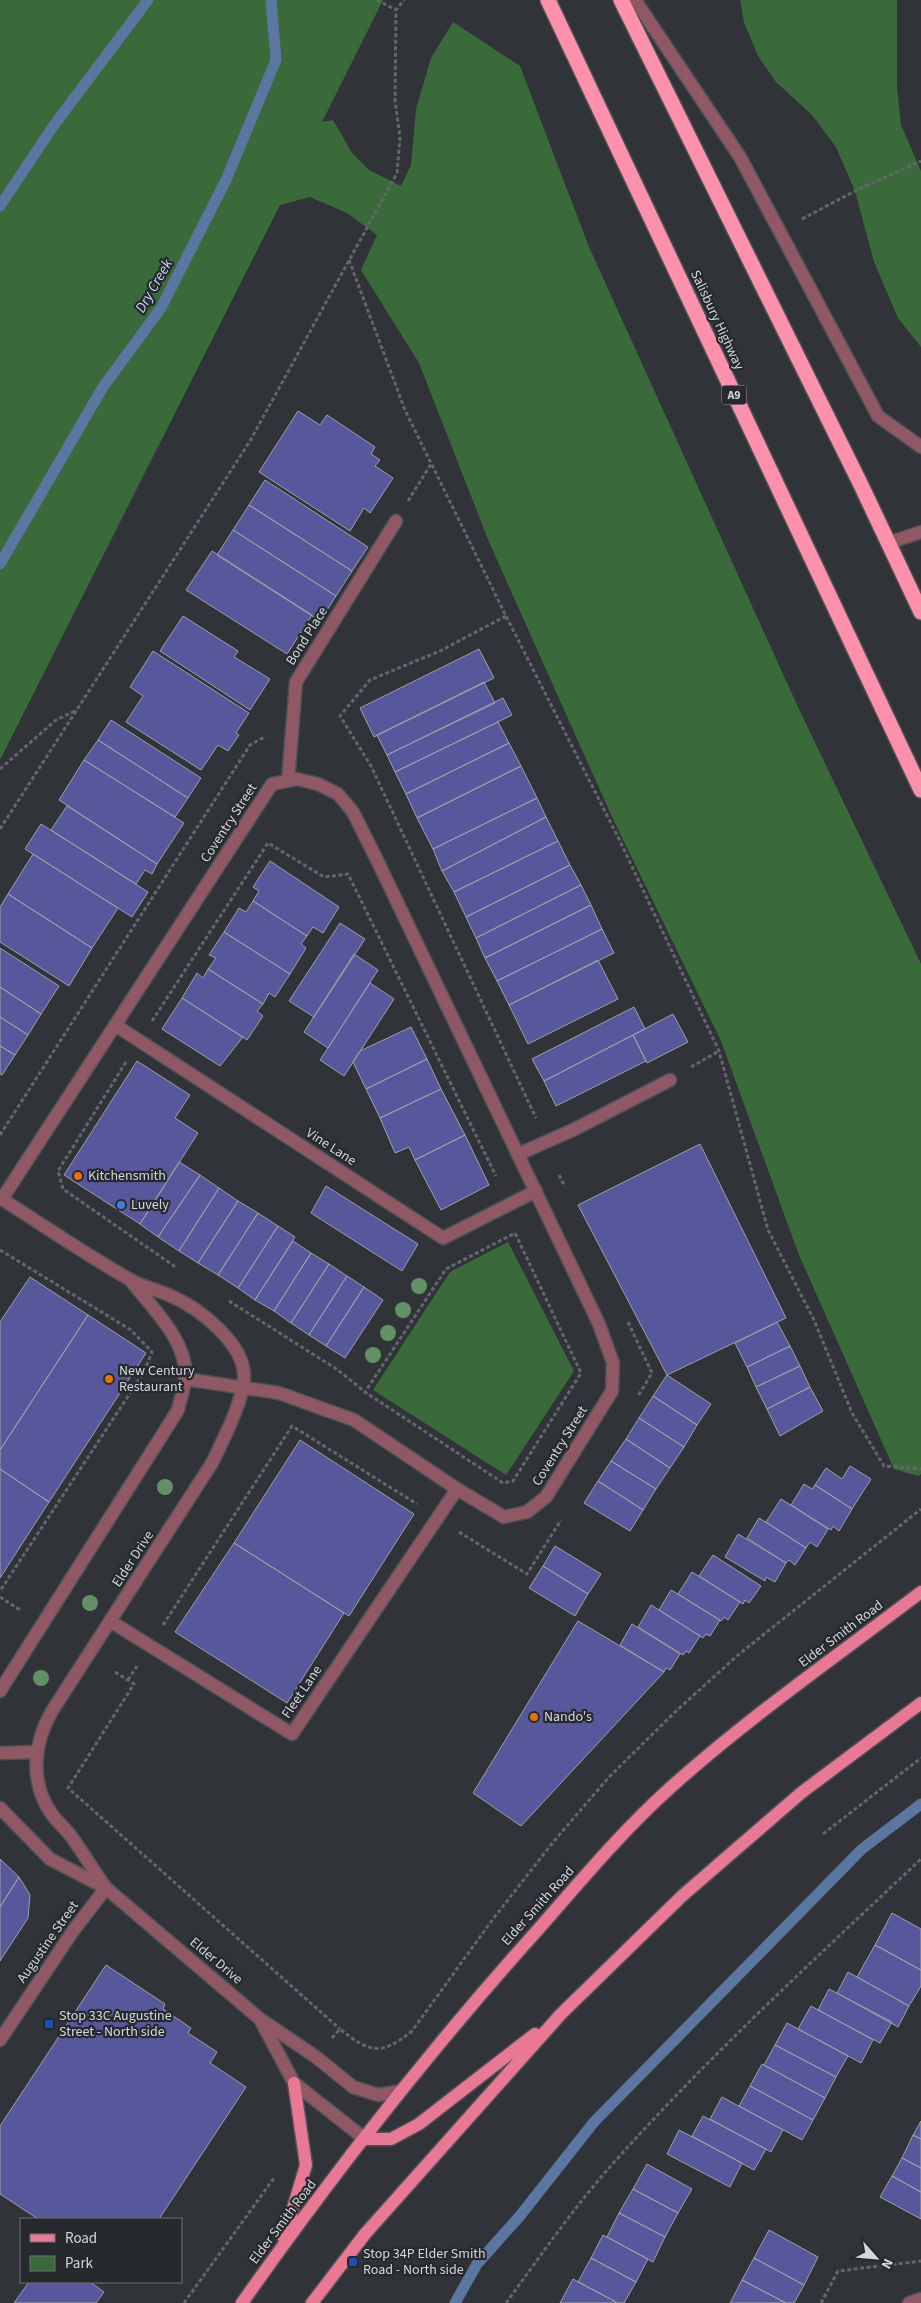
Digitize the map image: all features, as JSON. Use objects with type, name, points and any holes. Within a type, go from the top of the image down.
[{"type":"highway","name":"Salisbury Highway","points":[[548,0],[921,790]]},
{"type":"highway","points":[[621,0],[921,612]]},
{"type":"main road","name":"Elder Smith Road","points":[[242,2303],[282,2245],[401,2091],[503,1969],[620,1836],[671,1788],[726,1741],[921,1592]]},
{"type":"main road","points":[[312,2303],[365,2234],[561,2014],[682,1896],[786,1806],[921,1703]]},
{"type":"main road","points":[[365,2139],[391,2139],[419,2124],[561,2014]]},
{"type":"main road","points":[[282,2245],[306,2165],[294,2083]]},
{"type":"street","points":[[635,0],[740,157],[878,416],[921,447]]},
{"type":"street","name":"Bond Place","points":[[288,781],[296,682],[396,521]]},
{"type":"street","points":[[888,543],[921,532]]},
{"type":"street","name":"Coventry Street","points":[[1,1199],[272,784],[297,779],[318,784],[338,794],[353,812],[600,1324],[613,1363],[612,1391],[546,1497],[527,1512],[504,1517],[457,1489],[354,1420],[279,1393],[185,1379]]},
{"type":"street","name":"Vine Lane","points":[[115,1025],[443,1238],[536,1191]]},
{"type":"street","points":[[518,1154],[575,1129],[670,1080]]},
{"type":"street","name":"Elder Drive","points":[[1,1199],[131,1281],[173,1297],[207,1319],[226,1336],[238,1352],[244,1376],[227,1432],[212,1462],[47,1720],[40,1736],[36,1763],[38,1780],[50,1813],[70,1836],[106,1888]]},
{"type":"street","name":"Elder Drive","points":[[0,1691],[178,1410],[185,1379],[184,1359],[178,1341],[131,1281]]},
{"type":"street","name":"Fleet Lane","points":[[110,1621],[292,1734],[457,1489]]},
{"type":"street","points":[[0,1753],[38,1752]]},
{"type":"street","name":"Elder Drive","points":[[0,1808],[50,1859],[106,1888],[260,2019],[316,2057],[353,2087],[378,2095],[401,2091]]},
{"type":"street","name":"Augustine Street","points":[[2,2034],[73,1931],[106,1888]]},
{"type":"street","name":"Elder Drive","points":[[260,2019],[294,2083],[365,2139]]},
{"type":"street","points":[[909,2303],[921,2299]]},
{"type":"path","points":[[377,0],[396,10]]},
{"type":"path","points":[[0,829],[250,441],[397,172],[400,137],[395,101],[396,10],[404,0]]},
{"type":"path","points":[[779,231],[855,191],[919,162]]},
{"type":"path","points":[[348,260],[405,410],[506,616],[618,837],[719,1051],[768,1230],[814,1320],[852,1413],[884,1466],[921,1469]]},
{"type":"path","points":[[396,521],[431,464]]},
{"type":"path","points":[[506,616],[440,651],[370,680],[340,716],[371,766],[536,1119]]},
{"type":"path","points":[[0,769],[56,720],[77,710]]},
{"type":"path","points":[[0,1134],[250,745],[271,733]]},
{"type":"path","points":[[268,843],[324,876],[348,874],[496,1176]]},
{"type":"path","points":[[670,1080],[719,1051]]},
{"type":"path","points":[[223,1298],[338,1370],[365,1392],[503,1483],[512,1481],[581,1373],[515,1233],[446,1270],[365,1392]]},
{"type":"path","points":[[0,1250],[131,1330],[152,1352],[144,1372],[0,1591]]},
{"type":"path","points":[[149,1251],[182,1272]]},
{"type":"path","points":[[128,1680],[292,1426],[418,1505]]},
{"type":"path","points":[[115,1672],[134,1684],[68,1788],[340,2029],[360,2044],[378,2050],[395,2045],[412,2031],[554,1841],[609,1777],[675,1712],[738,1655],[921,1509]]},
{"type":"path","points":[[0,1597],[20,1610]]},
{"type":"path","points":[[823,1834],[921,1758]]},
{"type":"path","points":[[506,2303],[571,2213],[616,2159],[736,2034],[921,1859]]},
{"type":"path","points":[[328,2042],[340,2029]]},
{"type":"path","points":[[184,2303],[260,2200],[277,2173]]},
{"type":"path","points":[[821,2303],[838,2271],[921,2261]]},
{"type":"green space","points":[[0,0],[383,0],[322,122],[333,120],[352,153],[369,170],[401,186],[411,165],[416,109],[431,58],[453,22],[520,66],[589,247],[798,707],[921,964],[921,1474],[918,1476],[894,1469],[799,1255],[721,1041],[613,819],[489,542],[419,363],[361,270],[377,235],[347,213],[310,197],[280,205],[0,760]]},
{"type":"green space","points":[[740,0],[897,0],[897,87],[901,125],[921,171],[921,347],[898,318],[874,262],[855,191],[836,147],[812,115],[776,82],[758,56],[744,22]]},
{"type":"green space","points":[[508,1242],[574,1371],[506,1475],[373,1390],[450,1272]]},
{"type":"building","points":[[298,411],[320,425],[327,415],[375,447],[371,454],[380,460],[375,466],[393,478],[370,513],[364,508],[350,531],[259,472]]},
{"type":"building","points":[[265,480],[368,547],[352,571],[249,505]]},
{"type":"building","points":[[249,505],[352,571],[336,596],[233,530]]},
{"type":"building","points":[[233,530],[336,596],[320,621],[217,555]]},
{"type":"building","points":[[212,551],[312,615],[287,654],[186,590]]},
{"type":"building","points":[[183,616],[238,651],[234,657],[270,679],[250,710],[160,651]]},
{"type":"building","points":[[479,649],[494,678],[374,737],[360,708]]},
{"type":"building","points":[[153,651],[249,713],[236,733],[239,735],[228,751],[218,745],[201,770],[126,722],[143,696],[130,687]]},
{"type":"building","points":[[484,682],[495,703],[387,755],[377,735]]},
{"type":"building","points":[[503,698],[512,715],[395,772],[387,755]]},
{"type":"building","points":[[111,720],[201,778],[188,798],[98,740]]},
{"type":"building","points":[[498,722],[509,743],[406,794],[395,772]]},
{"type":"building","points":[[98,740],[188,798],[175,817],[84,760]]},
{"type":"building","points":[[509,743],[521,766],[417,818],[406,794]]},
{"type":"building","points":[[84,760],[184,823],[157,864],[59,800]]},
{"type":"building","points":[[521,766],[537,798],[433,849],[417,818]]},
{"type":"building","points":[[537,798],[546,817],[442,871],[433,849]]},
{"type":"building","points":[[67,806],[157,864],[152,874],[145,870],[136,884],[51,830]]},
{"type":"building","points":[[546,817],[558,841],[454,892],[442,871]]},
{"type":"building","points":[[41,824],[148,892],[132,917],[25,849]]},
{"type":"building","points":[[558,841],[570,865],[466,917],[454,892]]},
{"type":"building","points":[[33,854],[118,908],[92,948],[8,894]]},
{"type":"building","points":[[270,861],[339,907],[323,933],[313,927],[307,936],[253,901],[259,891],[253,887]]},
{"type":"building","points":[[570,865],[581,885],[476,938],[466,917]]},
{"type":"building","points":[[581,885],[591,905],[485,958],[476,938]]},
{"type":"building","points":[[8,894],[92,948],[69,986],[0,942],[0,907]]},
{"type":"building","points":[[253,901],[307,936],[301,944],[306,948],[290,974],[224,932],[239,908],[246,912]]},
{"type":"building","points":[[591,905],[602,929],[497,981],[485,958]]},
{"type":"building","points":[[340,923],[365,939],[314,1017],[289,1001]]},
{"type":"building","points":[[602,929],[614,953],[509,1005],[497,981]]},
{"type":"building","points":[[224,932],[290,974],[275,997],[269,993],[263,1004],[208,969],[216,958],[209,955]]},
{"type":"building","points":[[0,948],[59,986],[41,1014],[0,987]]},
{"type":"building","points":[[354,954],[378,970],[328,1048],[304,1032]]},
{"type":"building","points":[[598,960],[618,999],[528,1044],[509,1005]]},
{"type":"building","points":[[208,969],[263,1004],[257,1011],[263,1016],[247,1040],[182,998],[197,973],[203,978]]},
{"type":"building","points":[[370,983],[394,999],[344,1076],[320,1060]]},
{"type":"building","points":[[0,987],[41,1014],[28,1035],[0,1017]]},
{"type":"building","points":[[182,998],[243,1037],[220,1066],[162,1029]]},
{"type":"building","points":[[634,1007],[645,1029],[544,1081],[532,1059]]},
{"type":"building","points":[[673,1014],[688,1042],[647,1063],[633,1035]]},
{"type":"building","points":[[0,1017],[28,1035],[15,1055],[0,1046]]},
{"type":"building","points":[[411,1027],[427,1059],[366,1089],[353,1062],[360,1051]]},
{"type":"building","points":[[633,1035],[646,1061],[556,1106],[544,1081]]},
{"type":"building","points":[[0,1046],[15,1055],[2,1075],[0,1074]]},
{"type":"building","points":[[427,1059],[441,1089],[380,1118],[366,1089]]},
{"type":"building","points":[[137,1061],[190,1095],[175,1118],[198,1133],[140,1224],[64,1175]]},
{"type":"building","points":[[441,1089],[465,1135],[415,1160],[409,1147],[395,1153],[380,1118]]},
{"type":"building","points":[[465,1135],[489,1185],[441,1210],[415,1160]]},
{"type":"building","points":[[700,1144],[786,1318],[667,1375],[578,1205]]},
{"type":"building","points":[[179,1162],[200,1175],[158,1237],[140,1224]]},
{"type":"building","points":[[200,1175],[219,1188],[179,1251],[158,1237]]},
{"type":"building","points":[[326,1186],[418,1244],[402,1271],[311,1213]]},
{"type":"building","points":[[219,1188],[238,1201],[198,1263],[179,1251]]},
{"type":"building","points":[[238,1201],[258,1213],[218,1275],[198,1263]]},
{"type":"building","points":[[258,1213],[278,1226],[238,1288],[218,1275]]},
{"type":"building","points":[[278,1226],[295,1237],[255,1300],[238,1288]]},
{"type":"building","points":[[293,1241],[311,1253],[274,1311],[255,1300]]},
{"type":"building","points":[[311,1253],[329,1264],[291,1323],[274,1311]]},
{"type":"building","points":[[329,1264],[347,1276],[309,1335],[291,1323]]},
{"type":"building","points":[[347,1276],[364,1287],[326,1346],[309,1335]]},
{"type":"building","points":[[30,1277],[88,1315],[0,1450],[0,1322]]},
{"type":"building","points":[[364,1287],[383,1300],[345,1358],[326,1346]]},
{"type":"building","points":[[88,1315],[146,1353],[49,1502],[0,1469],[0,1450]]},
{"type":"building","points":[[777,1322],[790,1346],[747,1367],[735,1343]]},
{"type":"building","points":[[790,1346],[800,1366],[756,1387],[747,1367]]},
{"type":"building","points":[[800,1366],[810,1387],[767,1409],[756,1387]]},
{"type":"building","points":[[667,1375],[711,1404],[697,1425],[653,1396]]},
{"type":"building","points":[[810,1387],[823,1411],[780,1436],[767,1409]]},
{"type":"building","points":[[653,1396],[697,1425],[684,1447],[639,1418]]},
{"type":"building","points":[[639,1418],[684,1447],[670,1468],[626,1439]]},
{"type":"building","points":[[626,1439],[670,1468],[656,1489],[611,1461]]},
{"type":"building","points":[[300,1440],[414,1514],[349,1616],[234,1543]]},
{"type":"building","points":[[611,1461],[656,1489],[643,1510],[598,1481]]},
{"type":"building","points":[[850,1466],[871,1479],[852,1509],[815,1485],[826,1468],[842,1479]]},
{"type":"building","points":[[0,1469],[49,1502],[0,1578]]},
{"type":"building","points":[[598,1481],[643,1510],[630,1531],[584,1503]]},
{"type":"building","points":[[804,1484],[812,1489],[815,1485],[852,1509],[839,1531],[833,1526],[831,1530],[791,1505]]},
{"type":"building","points":[[781,1499],[828,1529],[817,1547],[810,1542],[806,1548],[766,1522]]},
{"type":"building","points":[[759,1518],[806,1548],[795,1565],[789,1560],[786,1563],[747,1538]]},
{"type":"building","points":[[738,1534],[786,1563],[775,1582],[766,1577],[765,1581],[725,1557]]},
{"type":"building","points":[[234,1543],[344,1613],[287,1703],[175,1632]]},
{"type":"building","points":[[555,1546],[601,1574],[588,1594],[543,1566]]},
{"type":"building","points":[[713,1555],[761,1586],[749,1603],[745,1600],[743,1604],[699,1576]]},
{"type":"building","points":[[543,1566],[588,1594],[575,1616],[529,1588]]},
{"type":"building","points":[[692,1572],[740,1602],[728,1620],[724,1617],[721,1621],[678,1594]]},
{"type":"building","points":[[671,1590],[720,1620],[710,1636],[706,1634],[703,1638],[659,1610]]},
{"type":"building","points":[[651,1605],[700,1636],[689,1653],[686,1651],[683,1655],[638,1627]]},
{"type":"building","points":[[578,1621],[664,1672],[521,1826],[473,1793]]},
{"type":"building","points":[[632,1624],[680,1654],[670,1670],[666,1668],[664,1672],[620,1645]]},
{"type":"building","points":[[0,1859],[19,1877],[0,1907]]},
{"type":"building","points":[[19,1877],[30,1895],[28,1918],[0,1961],[0,1907]]},
{"type":"building","points":[[892,1913],[921,1929],[921,1970],[875,1945]]},
{"type":"building","points":[[875,1945],[921,1970],[921,1986],[909,2006],[857,1977]]},
{"type":"building","points":[[106,1965],[165,2004],[163,2009],[191,2028],[188,2033],[217,2052],[210,2063],[246,2087],[160,2218],[36,2218],[0,2194],[0,2126]]},
{"type":"building","points":[[848,1972],[909,2006],[898,2027],[837,1993]]},
{"type":"building","points":[[829,1989],[892,2022],[880,2043],[818,2010]]},
{"type":"building","points":[[811,2006],[873,2040],[861,2063],[798,2029]]},
{"type":"building","points":[[787,2023],[848,2056],[836,2077],[775,2045]]},
{"type":"building","points":[[775,2045],[836,2077],[825,2098],[764,2065]]},
{"type":"building","points":[[762,2064],[825,2098],[813,2120],[750,2086]]},
{"type":"building","points":[[750,2086],[813,2120],[802,2140],[739,2106]]},
{"type":"building","points":[[722,2097],[783,2130],[771,2152],[710,2119]]},
{"type":"building","points":[[703,2116],[766,2149],[754,2170],[692,2136]]},
{"type":"building","points":[[921,2121],[921,2139],[913,2135]]},
{"type":"building","points":[[679,2130],[742,2163],[730,2187],[667,2154]]},
{"type":"building","points":[[913,2135],[921,2139],[921,2168],[902,2158]]},
{"type":"building","points":[[902,2158],[921,2168],[921,2192],[892,2176]]},
{"type":"building","points":[[647,2164],[692,2189],[678,2213],[633,2189]]},
{"type":"building","points":[[892,2176],[921,2192],[921,2219],[880,2197]]},
{"type":"building","points":[[633,2189],[678,2213],[665,2237],[619,2213]]},
{"type":"building","points":[[619,2213],[665,2237],[653,2262],[607,2237]]},
{"type":"building","points":[[769,2230],[818,2257],[804,2285],[754,2258]]},
{"type":"building","points":[[603,2235],[648,2259],[636,2282],[591,2258]]},
{"type":"building","points":[[591,2258],[636,2282],[624,2303],[618,2303],[578,2282]]},
{"type":"building","points":[[754,2258],[804,2285],[794,2303],[786,2303],[742,2280]]},
{"type":"building","points":[[573,2279],[616,2302],[560,2303]]},
{"type":"building","points":[[742,2280],[786,2303],[730,2303]]},
{"type":"building","points":[[28,2283],[91,2283],[104,2292],[96,2303],[14,2303]]},
{"type":"waterway","name":"Dry Creek","points":[[0,206],[54,125],[148,0]]},
{"type":"waterway","name":"Dry Creek","points":[[0,564],[103,387],[161,308],[226,180],[276,60],[271,0]]},
{"type":"waterway","points":[[455,2303],[477,2264],[519,2217],[594,2122],[862,1849],[921,1804]]},
{"type":"place","name":"Kitchensmith","points":[[78,1176]]},
{"type":"place","name":"Luvely","points":[[121,1205]]},
{"type":"place","name":"New Century Restaurant","points":[[109,1379]]},
{"type":"place","name":"Nando's","points":[[534,1717]]},
{"type":"place","name":"Stop 33C Augustine Street - North side","points":[[49,2024]]},
{"type":"place","name":"Stop 34P Elder Smith Road - North side","points":[[353,2262]]}]
